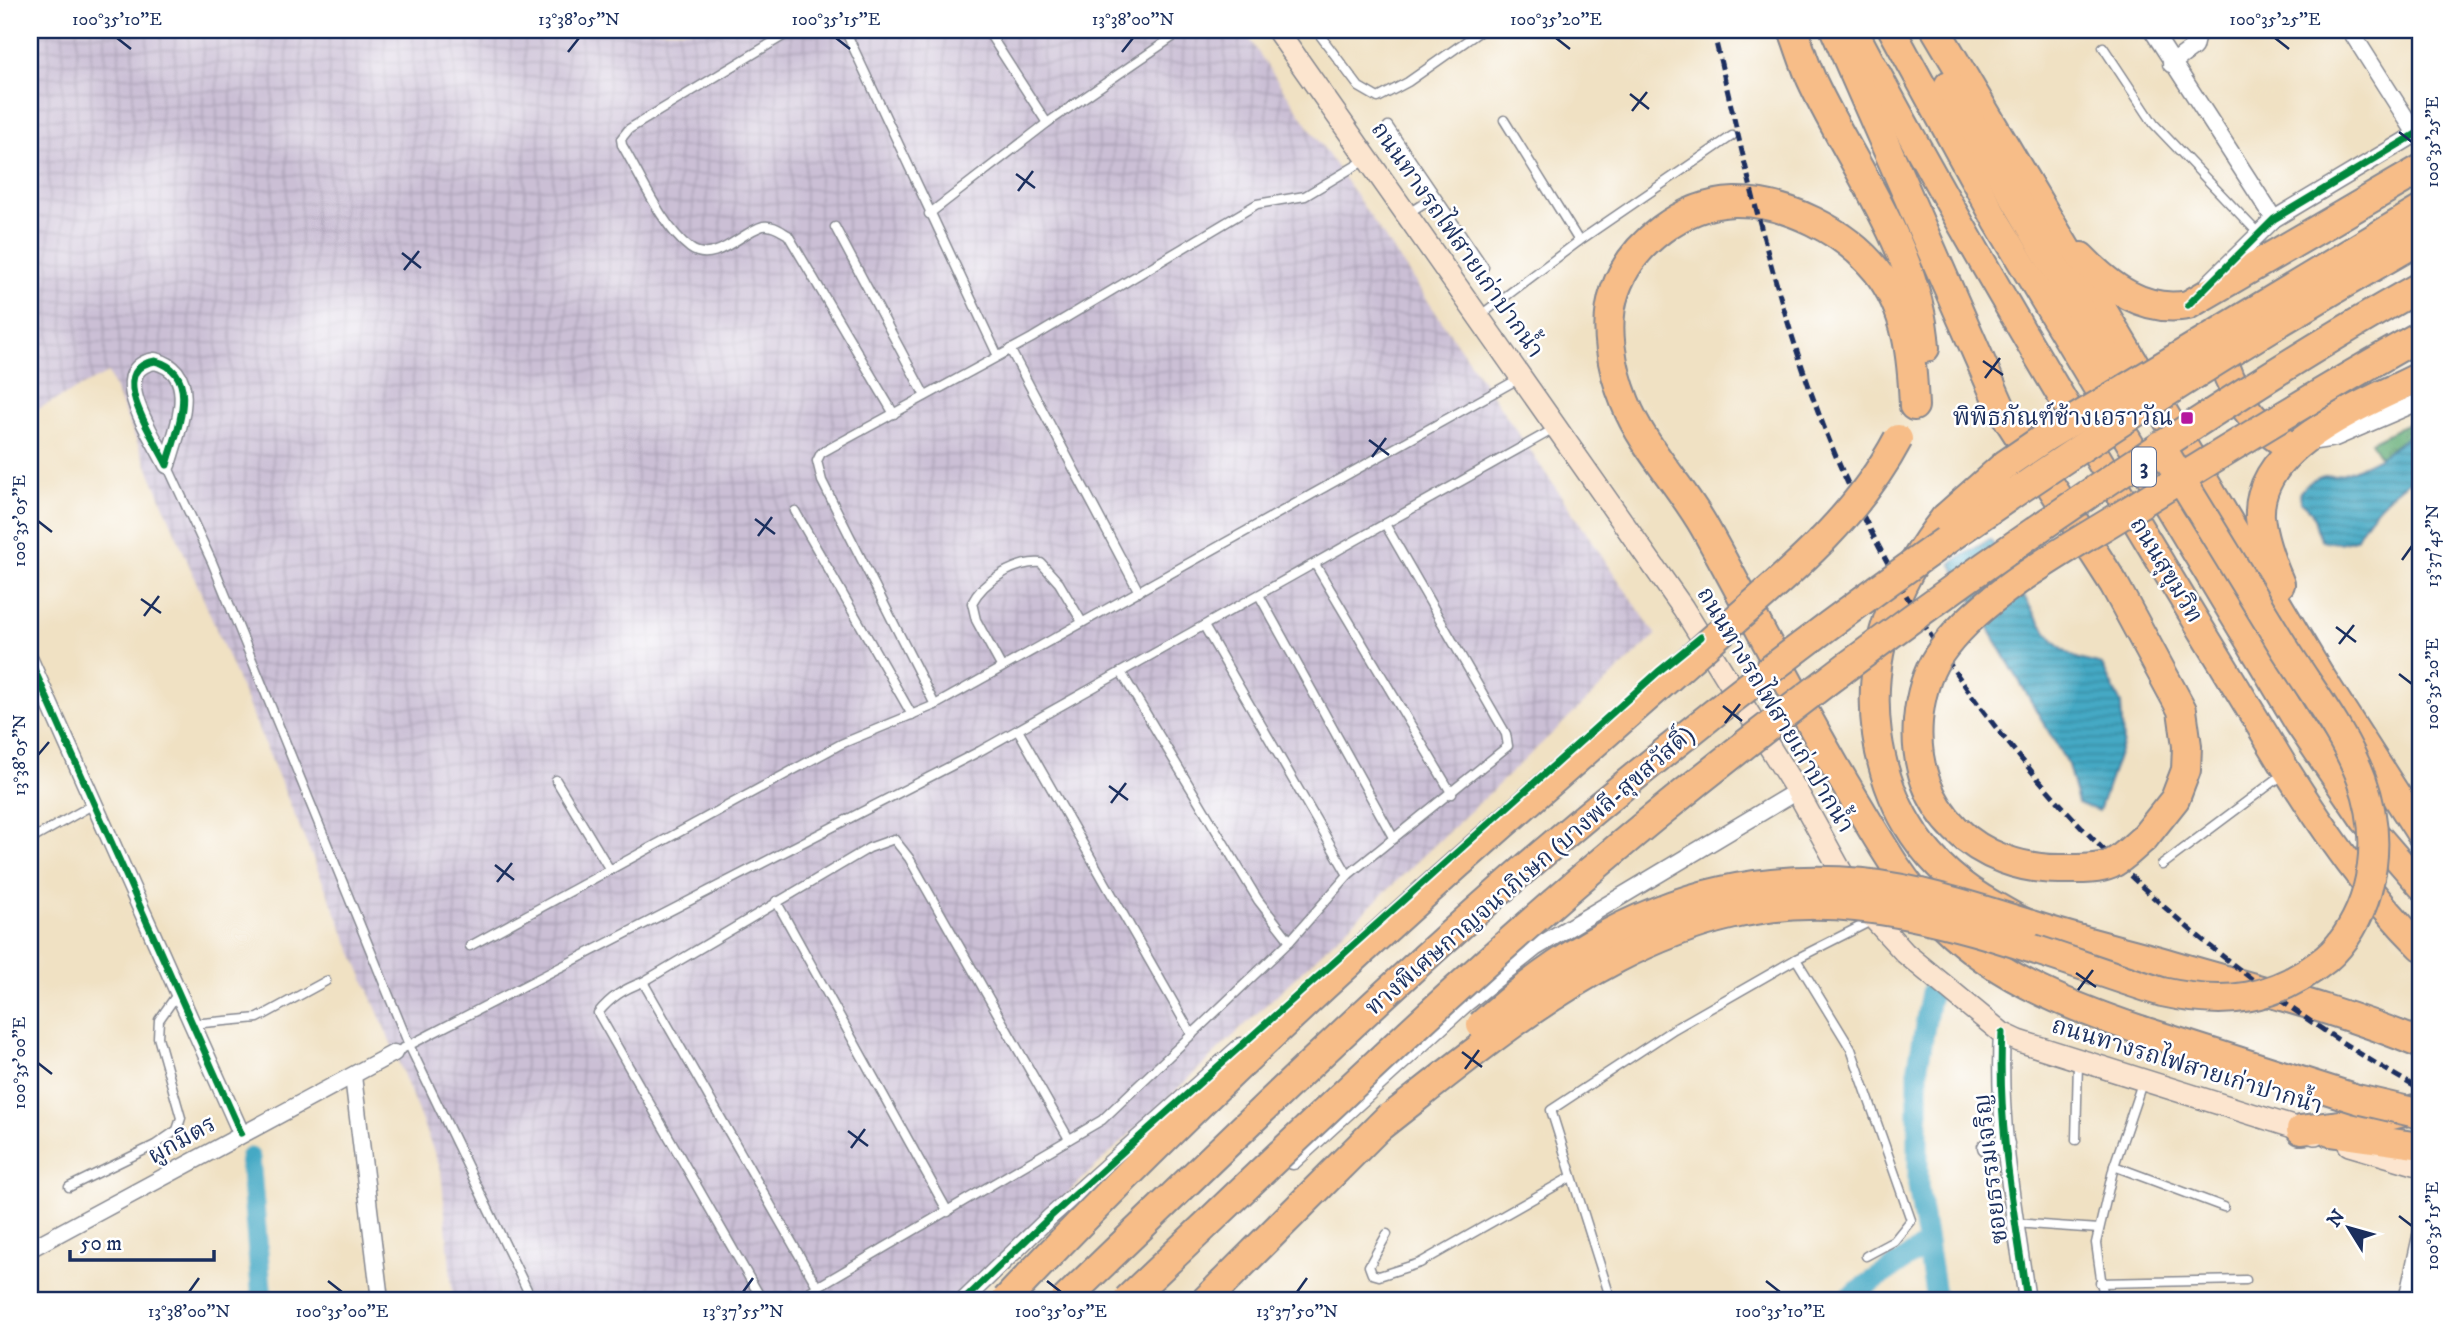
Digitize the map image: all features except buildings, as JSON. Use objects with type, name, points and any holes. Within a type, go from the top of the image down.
[{"type":"highway","points":[[1006,1300],[1090,1212],[1337,972],[1771,589],[1849,514],[1878,476],[1914,406],[1926,359],[1918,301],[1891,232],[1812,83],[1793,30]]},
{"type":"highway","points":[[1835,30],[2001,408],[2114,584],[2182,710],[2188,746],[2186,770],[2175,799],[2144,838],[2112,864],[2090,869],[2032,868],[2006,863],[1976,845],[1949,821],[1933,799],[1921,770],[1917,752],[1919,707],[1923,685],[1937,657],[1959,630],[2018,581],[2215,457],[2421,335]]},
{"type":"highway","name":"ถนนสุขุมวิท","points":[[1854,30],[1915,148],[1970,243],[2287,771],[2318,820],[2359,875],[2421,947]]},
{"type":"highway","name":"ถนนสุขุมวิท","points":[[1892,30],[1997,222],[2298,723],[2364,820],[2421,886]]},
{"type":"highway","points":[[1379,1127],[1526,1013],[1574,981],[1667,935],[1722,918],[1765,909],[1812,905],[1856,906],[1927,920],[2162,992],[2201,1000],[2236,999],[2277,990],[2306,975],[2331,955],[2351,929],[2364,901],[2372,870],[2374,835],[2371,808],[2359,767],[2341,733],[2280,642],[2160,445],[1971,127],[1921,30]]},
{"type":"highway","points":[[1936,30],[2320,677],[2421,834]]},
{"type":"highway","points":[[2052,228],[2090,267],[2126,294],[2157,306],[2188,305],[2421,169]]},
{"type":"highway","points":[[1914,406],[1911,351],[1893,296],[1876,270],[1850,246],[1796,213],[1733,202],[1688,216],[1664,227],[1640,248],[1614,292],[1610,320],[1615,375],[1627,407],[1656,457],[1698,514],[1838,772],[1906,882],[1932,914],[1992,966],[2078,1009],[2357,1099],[2421,1114]]},
{"type":"highway","points":[[2028,924],[1971,893],[1941,869],[1916,842],[1887,783],[1874,713],[1874,677],[1882,634],[1908,571],[1945,518],[2006,464],[2205,338],[2421,210]]},
{"type":"highway","points":[[2295,445],[2273,435],[2251,416],[2234,393],[2218,347],[2219,340],[2421,222]]},
{"type":"highway","name":"ทางพิเศษกาญจนาภิเษก (บางพลี-สุขสวัสดิ์)","points":[[1065,1300],[1415,966],[1609,798],[1767,670],[1909,567],[2170,390],[2421,239]]},
{"type":"highway","name":"ทางพิเศษกาญจนาภิเษก (บางพลี-สุขสวัสดิ์)","points":[[1127,1300],[1444,1001],[1651,820],[1787,711],[1933,602],[2049,521],[2210,414],[2421,286]]},
{"type":"highway","points":[[2320,677],[2272,565],[2260,515],[2270,476],[2295,445],[2421,376]]},
{"type":"highway","points":[[1206,1300],[1441,1064],[1529,983],[1573,952],[1623,925],[1678,902],[1750,884],[1805,881],[1864,883],[1918,893],[2340,1014],[2421,1044]]},
{"type":"highway","points":[[2301,1130],[2365,1122],[2421,1108]]},
{"type":"highway","points":[[2301,1130],[2421,1146]]},
{"type":"main road","name":"ถนนทางรถไฟสายเก่าปากน้ำ","points":[[1277,30],[1701,637],[1797,791],[1841,871],[1874,919],[1905,953],[2002,1033],[2078,1060],[2421,1166]]},
{"type":"street","points":[[2152,30],[2171,64],[2274,219]]},
{"type":"street","points":[[2171,64],[2194,47],[2198,30]]},
{"type":"street","points":[[2188,305],[2274,219],[2419,132],[2350,30]]},
{"type":"street","points":[[155,361],[172,367],[183,383],[179,424],[167,465],[131,393],[133,375],[139,367],[155,361]]},
{"type":"street","points":[[2295,445],[2335,438],[2421,401]]},
{"type":"street","points":[[964,1300],[1049,1218],[1658,672],[1701,637]]},
{"type":"street","points":[[30,660],[241,1133]]},
{"type":"street","points":[[1136,1300],[1465,1004],[1535,947],[1797,791]]},
{"type":"street","name":"ซอยธรรมเจริญ","points":[[2002,1033],[2000,1068],[2006,1144],[2027,1300]]},
{"type":"street","name":"ผูกมิตร","points":[[30,1249],[394,1053]]},
{"type":"street","points":[[353,1076],[380,1300]]},
{"type":"street","points":[[1986,1147],[2006,1144]]},
{"type":"street","points":[[2407,1300],[2421,1236]]},
{"type":"lane","points":[[845,30],[929,214],[997,354]]},
{"type":"lane","points":[[987,30],[1048,123]]},
{"type":"lane","points":[[929,214],[1048,123],[1183,30]]},
{"type":"lane","points":[[1317,30],[1359,87],[1378,98],[1408,82],[1482,30]]},
{"type":"lane","points":[[783,36],[629,129],[624,134],[622,145],[671,228],[690,248],[706,253],[727,246],[763,226],[772,226],[788,235],[894,414]]},
{"type":"lane","points":[[2103,47],[2154,124],[2258,233]]},
{"type":"lane","points":[[1504,120],[1579,241]]},
{"type":"lane","points":[[1388,126],[1484,267]]},
{"type":"lane","points":[[1478,317],[1579,241],[1732,136]]},
{"type":"lane","points":[[935,705],[822,481],[817,461],[821,453],[1010,349],[1257,204],[1305,196],[1368,159]]},
{"type":"lane","points":[[1407,214],[1435,195]]},
{"type":"lane","points":[[835,227],[925,396]]},
{"type":"lane","points":[[1010,349],[1139,592]]},
{"type":"lane","points":[[470,946],[841,744],[935,705],[1521,377]]},
{"type":"lane","points":[[394,1053],[1018,730],[1557,428]]},
{"type":"lane","points":[[167,465],[222,587],[409,1045],[532,1300]]},
{"type":"lane","points":[[794,512],[912,715]]},
{"type":"lane","points":[[795,1300],[1102,1120],[1290,942],[1348,875],[1452,794],[1507,746],[1506,734],[1385,524]]},
{"type":"lane","points":[[1001,666],[976,620],[972,603],[977,592],[1002,575],[1028,562],[1041,563],[1059,583],[1082,622]]},
{"type":"lane","points":[[1315,564],[1452,794]]},
{"type":"lane","points":[[1259,595],[1394,839]]},
{"type":"lane","points":[[1204,626],[1348,875]]},
{"type":"lane","points":[[1121,672],[1258,900],[1290,942]]},
{"type":"lane","points":[[1018,730],[1192,1035]]},
{"type":"lane","points":[[2162,865],[2287,771]]},
{"type":"lane","points":[[556,780],[610,870]]},
{"type":"lane","points":[[30,839],[94,804]]},
{"type":"lane","points":[[762,1300],[598,1013],[610,998],[643,982],[869,848],[894,839],[909,858],[1069,1139]]},
{"type":"lane","points":[[776,901],[948,1212]]},
{"type":"lane","points":[[1611,1300],[1551,1110],[1674,1029],[1796,959],[1874,919]]},
{"type":"lane","points":[[1796,959],[1852,1049],[1911,1220],[1894,1241],[1866,1256]]},
{"type":"lane","points":[[192,1024],[258,1018],[326,981]]},
{"type":"lane","points":[[643,982],[818,1288]]},
{"type":"lane","points":[[69,1187],[155,1145],[177,1130],[181,1118],[158,1037],[159,1020],[178,993]]},
{"type":"lane","points":[[2076,1140],[2078,1060]]},
{"type":"lane","points":[[2104,1300],[2096,1243],[2114,1166],[2143,1080]]},
{"type":"lane","points":[[2114,1166],[2224,1207]]},
{"type":"lane","points":[[1387,1234],[1370,1266],[1372,1274],[1379,1276],[1420,1263],[1571,1177]]},
{"type":"lane","points":[[2015,1223],[2099,1230]]},
{"type":"lane","points":[[2100,1283],[2246,1280]]},
{"type":"shaded area","points":[[30,30],[1243,30],[1656,635],[955,1300],[453,1300],[441,1170],[393,1048],[108,373],[30,413]]},
{"type":"green space","points":[[2421,417],[2421,449],[2420,432],[2403,439],[2380,456],[2371,442]]},
{"type":"water","points":[[2419,432],[2421,480],[2418,475],[2391,495],[2375,511],[2356,539],[2339,543],[2322,541],[2313,515],[2300,501],[2299,493],[2313,480],[2353,470]]},
{"type":"water","points":[[1990,539],[2046,631],[2071,655],[2102,665],[2121,704],[2123,742],[2099,811],[2078,803],[2068,765],[1951,563]]},
{"type":"waterway","points":[[1931,992],[1918,1066],[1918,1185],[1936,1300]]},
{"type":"waterway","points":[[250,1158],[262,1300]]},
{"type":"waterway","points":[[1844,1300],[1927,1245]]},
{"type":"railway","points":[[1713,30],[1760,224],[1802,367],[1819,414],[1865,520],[1922,621],[1987,716],[2061,805],[2142,886],[2229,962],[2323,1030],[2421,1090]]},
{"type":"cycle path","points":[[2188,305],[2274,219],[2421,131]]},
{"type":"cycle path","points":[[155,361],[170,368],[178,378],[182,390],[180,421],[167,465],[144,423],[133,391],[134,377],[140,367],[155,361]]},
{"type":"cycle path","points":[[964,1300],[1049,1218],[1658,672],[1701,637]]},
{"type":"cycle path","points":[[30,660],[241,1133]]},
{"type":"cycle path","points":[[2002,1033],[2004,1134],[2027,1300]]},
{"type":"place","name":"พิพิธภัณฑ์ช้างเอราวัณ","points":[[2187,418]]}]
